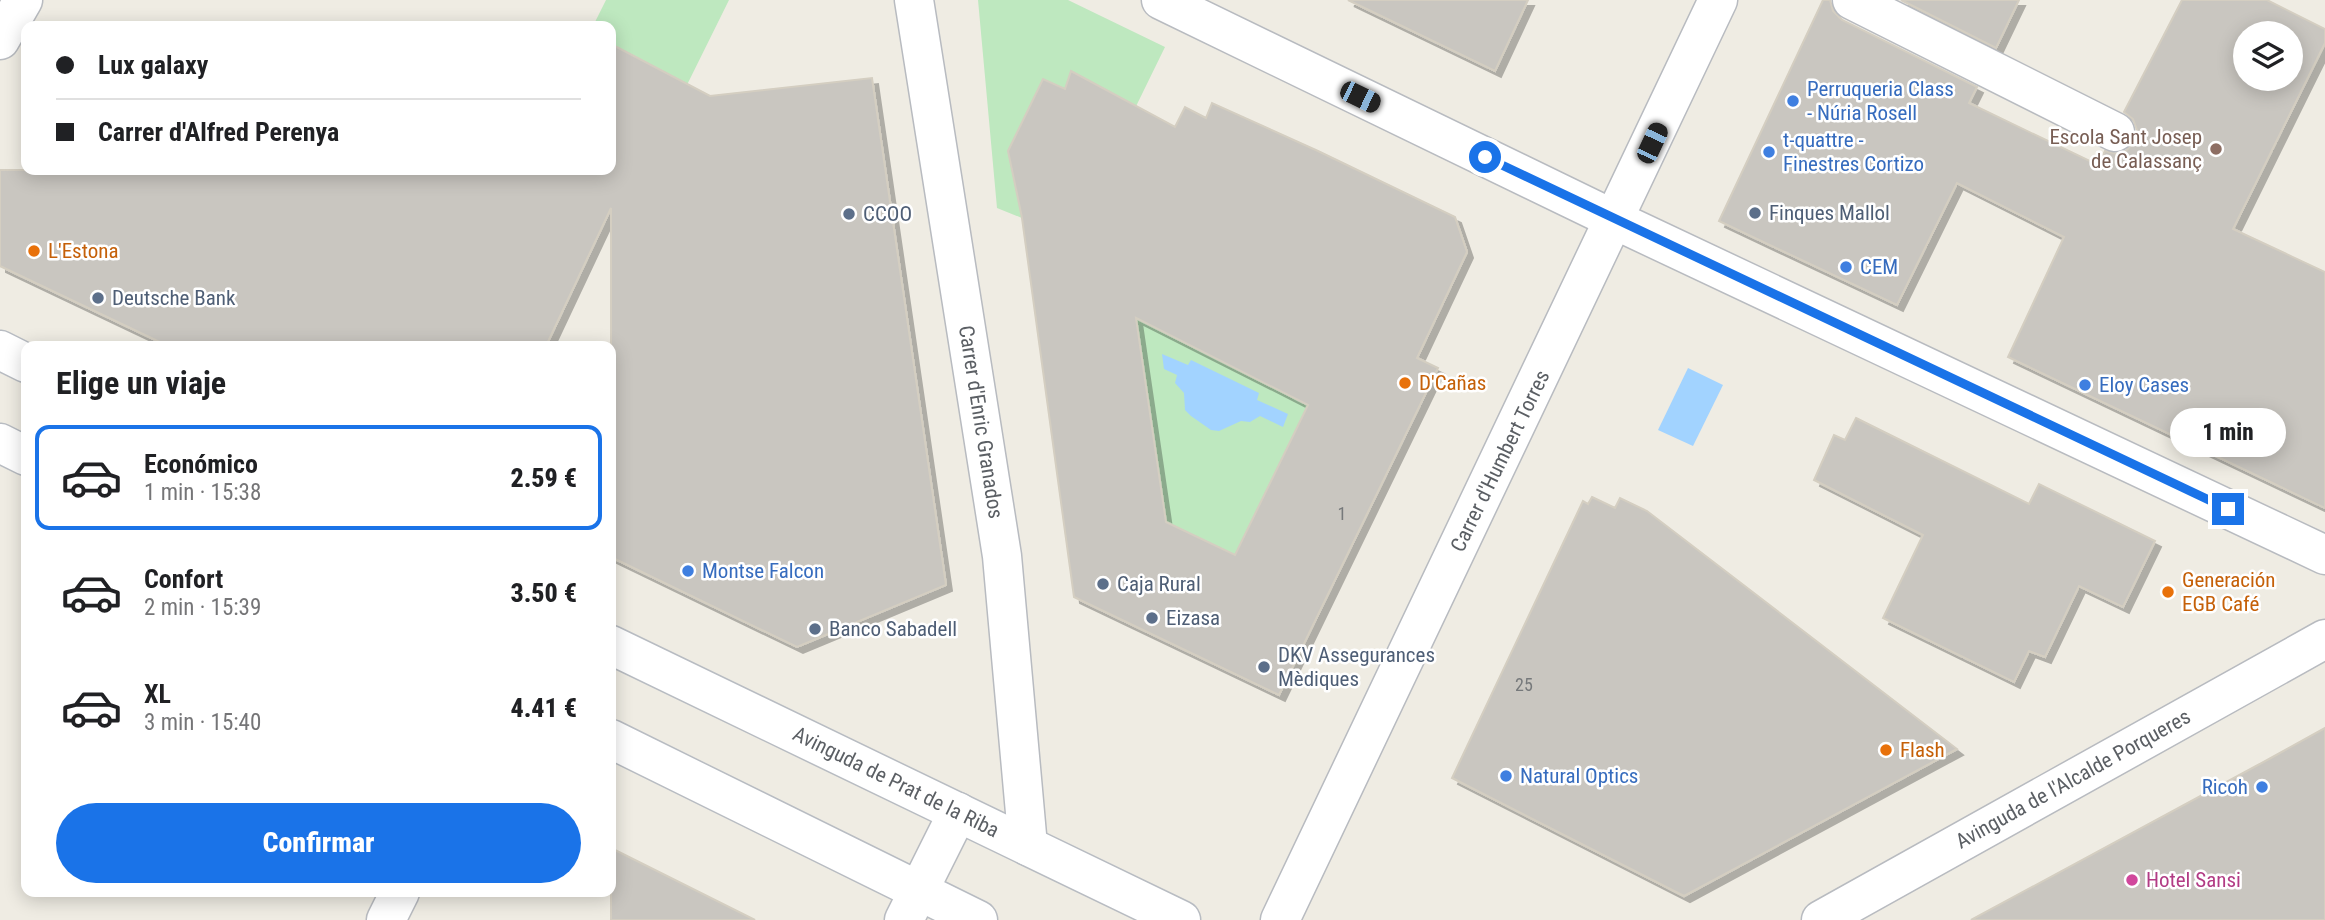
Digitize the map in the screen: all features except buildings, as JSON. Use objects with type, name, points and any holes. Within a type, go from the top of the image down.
[{"type":"street","points":[[0,40],[23,0]]},
{"type":"street","name":"Carrer d'Enric Granados","points":[[914,0],[1002,556],[1028,846]]},
{"type":"street","points":[[1161,0],[1615,220],[2325,555]]},
{"type":"street","name":"Carrer d'Humbert Torres","points":[[1280,920],[1718,0]]},
{"type":"street","points":[[1852,0],[2115,132]]},
{"type":"street","points":[[0,350],[21,360]]},
{"type":"street","points":[[0,443],[21,454]]},
{"type":"street","name":"Avinguda de l'Alcalde Porqueres","points":[[1821,920],[2325,639]]},
{"type":"street","name":"Avinguda de Prat de la Riba","points":[[616,647],[1181,920]]},
{"type":"street","points":[[616,742],[911,906],[978,920]]},
{"type":"street","points":[[911,906],[958,812]]},
{"type":"street","points":[[386,920],[398,897]]},
{"type":"green space","points":[[606,0],[729,0],[680,99],[667,89],[616,80],[616,21],[596,21]]},
{"type":"green space","points":[[978,0],[1068,0],[1165,47],[1099,182],[1071,71],[1065,89],[1043,80],[1013,141],[1022,147],[1012,171],[1022,218],[997,208]]},
{"type":"green space","points":[[1455,217],[1467,252],[1417,358],[1348,324],[1235,555],[1166,522],[1136,318]]},
{"type":"water","points":[[1162,354],[1188,365],[1191,360],[1259,393],[1257,400],[1288,414],[1283,427],[1260,416],[1250,422],[1241,421],[1219,431],[1211,430],[1185,410],[1184,393],[1175,383],[1177,375],[1164,369]]},
{"type":"water","points":[[1688,368],[1723,385],[1693,446],[1658,430]]},
{"type":"place","name":"Perruqueria Class - Núria Rosell","points":[[1793,101]]},
{"type":"place","name":"Escola Sant Josep de Calassanç","points":[[2216,149]]},
{"type":"place","name":"t-quattre - Finestres Cortizo","points":[[1769,152]]},
{"type":"place","name":"Finques Mallol","points":[[1755,213]]},
{"type":"place","name":"CCOO","points":[[849,214]]},
{"type":"place","name":"L'Estona","points":[[34,251]]},
{"type":"place","name":"CEM","points":[[1846,267]]},
{"type":"place","name":"Deutsche Bank","points":[[98,298]]},
{"type":"place","name":"D'Cañas","points":[[1405,383]]},
{"type":"place","name":"Eloy Cases","points":[[2085,385]]},
{"type":"place","name":"Montse Falcon","points":[[688,571]]},
{"type":"place","name":"Caja Rural","points":[[1103,584]]},
{"type":"place","name":"Generación EGB Café","points":[[2168,592]]},
{"type":"place","name":"Eizasa","points":[[1152,618]]},
{"type":"place","name":"Banco Sabadell","points":[[815,629]]},
{"type":"place","name":"DKV Assegurances Mèdiques","points":[[1264,667]]},
{"type":"place","name":"Flash","points":[[1886,750]]},
{"type":"place","name":"Natural Optics","points":[[1506,776]]},
{"type":"place","name":"Ricoh","points":[[2262,787]]},
{"type":"place","name":"Hotel Sansi","points":[[2132,880]]},
{"type":"route","points":[[1485,157],[2228,509]]}]
